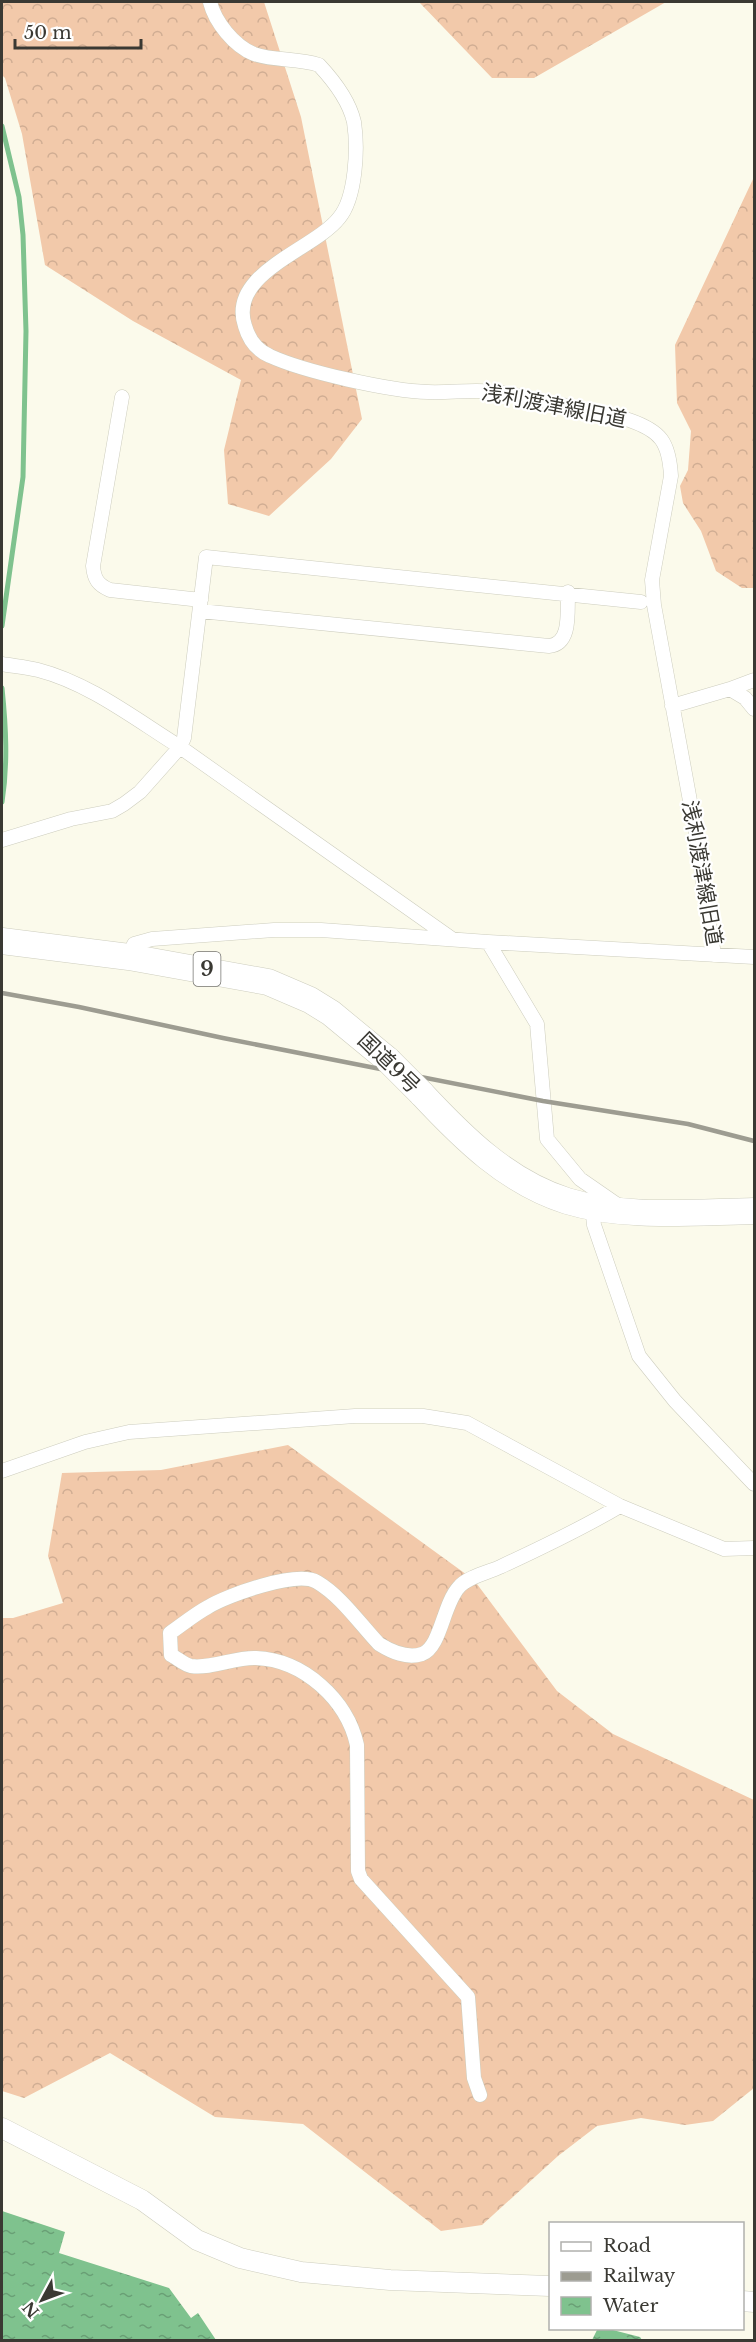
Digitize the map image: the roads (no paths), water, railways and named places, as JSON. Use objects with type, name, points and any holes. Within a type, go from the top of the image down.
[{"type":"highway","name":"国道9号","points":[[2,941],[129,957],[249,977],[290,990],[350,1026],[388,1060],[478,1150],[506,1171],[567,1201],[626,1211],[754,1211]]},
{"type":"street","name":"浅利渡津線旧道","points":[[210,2],[217,19],[226,31],[238,44],[255,54],[319,65],[343,96],[354,122],[354,188],[340,218],[310,243],[279,259],[254,283],[244,300],[243,321],[250,341],[267,356],[359,380],[407,390],[495,392],[629,420],[656,432],[666,448],[671,476],[652,580],[654,604],[710,920],[714,955],[754,957]]},
{"type":"street","points":[[122,397],[93,566],[97,583],[110,590],[200,605],[549,646],[559,644],[565,638],[568,592]]},
{"type":"street","points":[[2,840],[118,807],[140,792],[180,747],[184,738],[206,556],[568,592],[640,602]]},
{"type":"street","points":[[2,664],[39,670],[80,686],[180,747],[452,939]]},
{"type":"street","points":[[672,706],[754,680]]},
{"type":"street","points":[[730,689],[746,698],[754,709]]},
{"type":"street","points":[[129,957],[134,944],[152,939],[274,930],[321,930],[714,955]]},
{"type":"street","points":[[488,942],[537,1024],[547,1139],[580,1179],[626,1211]]},
{"type":"street","points":[[592,1206],[594,1226],[639,1356],[675,1401],[754,1484]]},
{"type":"street","points":[[2,1471],[85,1442],[129,1432],[355,1416],[423,1416],[467,1423],[620,1506],[724,1549],[754,1548]]},
{"type":"street","points":[[480,2095],[474,2078],[468,1997],[361,1879],[358,1871],[357,1745],[353,1726],[337,1701],[314,1679],[290,1666],[256,1658],[190,1666],[171,1655],[170,1633],[210,1606],[282,1579],[295,1578],[315,1580],[327,1589],[379,1644],[405,1656],[422,1654],[432,1648],[438,1637],[443,1614],[459,1586],[581,1529],[620,1506]]},
{"type":"street","points":[[2,2128],[142,2200],[197,2240],[240,2258],[301,2272],[390,2280],[549,2286]]},
{"type":"water","points":[[2,2211],[65,2232],[59,2253],[169,2288],[191,2318],[198,2313],[216,2340],[2,2340]]},
{"type":"water","points":[[597,2330],[613,2330],[640,2337],[642,2340],[592,2340]]},
{"type":"waterway","points":[[2,126],[19,197],[23,235],[26,331],[23,477],[2,626]]},
{"type":"waterway","points":[[2,688],[6,745],[2,802]]},
{"type":"railway","points":[[2,993],[543,1101],[688,1124],[754,1141]]}]
